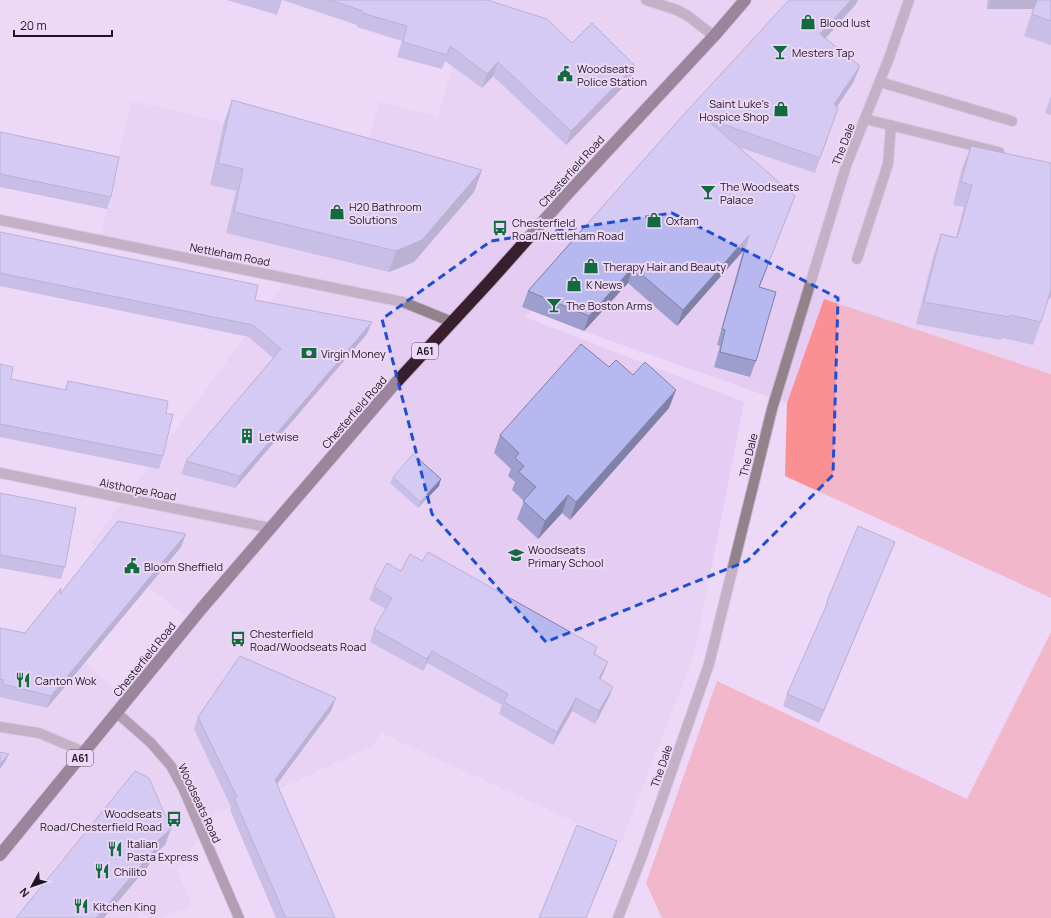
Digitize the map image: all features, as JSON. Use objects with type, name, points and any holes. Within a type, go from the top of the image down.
[{"type":"highway","name":"Chesterfield Road","points":[[0,855],[202,608],[391,388],[489,282],[570,191],[714,36],[745,0]]},
{"type":"street","points":[[646,0],[677,10],[688,16],[714,36]]},
{"type":"street","name":"The Dale","points":[[618,918],[642,856],[709,664],[772,409],[846,166],[880,82],[909,0]]},
{"type":"street","points":[[880,82],[1012,121]]},
{"type":"street","points":[[865,119],[1012,156]]},
{"type":"street","points":[[857,258],[888,164],[892,125]]},
{"type":"street","name":"Nettleham Road","points":[[0,220],[403,302],[452,322]]},
{"type":"street","name":"Aisthorpe Road","points":[[0,473],[271,528]]},
{"type":"street","name":"Woodseats Road","points":[[117,713],[151,743],[171,766],[239,918]]},
{"type":"street","points":[[0,727],[39,733],[84,752]]},
{"type":"highlighted area","points":[[672,213],[838,298],[833,475],[747,561],[546,642],[432,514],[382,319],[491,241]]},
{"type":"shaded area","points":[[470,0],[1051,0],[1051,374],[824,299],[787,403],[583,331],[532,311],[525,317],[744,402],[695,653],[621,843],[381,733],[374,745],[271,793],[215,813],[177,870],[192,905],[161,918],[152,918],[140,914],[138,918],[0,918],[0,670],[34,619],[128,700],[191,621],[92,543],[288,278],[100,240],[131,101],[224,122],[363,160],[379,102],[438,117]]},
{"type":"shaded area","points":[[824,299],[1051,374],[1051,598],[785,476],[787,403]]},
{"type":"shaded area","points":[[1051,632],[1051,918],[662,918],[646,883],[717,681],[967,799]]},
{"type":"building","points":[[330,0],[487,0],[547,19],[572,43],[592,23],[635,66],[571,131],[498,62],[487,74],[450,46],[447,55],[403,42],[407,26],[362,13],[363,11]]},
{"type":"building","points":[[789,0],[851,0],[820,34],[860,66],[834,104],[838,108],[820,158],[705,118],[795,196],[759,287],[776,292],[756,361],[720,352],[725,330],[722,329],[749,235],[683,310],[633,267],[589,316],[528,291],[686,112]]},
{"type":"building","points":[[1037,0],[1051,0],[1051,21],[1032,14]]},
{"type":"building","name":"H20 Bathroom Solutions","points":[[232,100],[482,170],[422,240],[396,251],[234,212],[243,169],[218,163]]},
{"type":"building","points":[[0,132],[119,157],[111,197],[0,174]]},
{"type":"building","points":[[971,146],[1051,163],[1051,290],[1041,322],[1010,315],[1009,317],[924,302],[941,234],[957,238],[972,185],[961,182]]},
{"type":"building","points":[[0,232],[258,285],[255,300],[372,322],[240,476],[186,461],[281,349],[253,325],[0,273]]},
{"type":"building","points":[[581,344],[609,367],[616,360],[633,375],[645,362],[676,390],[576,502],[568,495],[545,521],[523,501],[536,487],[519,472],[524,466],[515,458],[519,453],[500,435]]},
{"type":"building","points":[[0,364],[13,367],[11,379],[66,390],[68,381],[168,401],[166,414],[173,414],[163,456],[0,424]]},
{"type":"building","points":[[413,454],[441,479],[420,502],[393,477]]},
{"type":"building","points":[[0,493],[76,508],[65,567],[0,555]]},
{"type":"building","points":[[118,521],[186,534],[51,696],[2,684],[4,680],[0,679],[0,628],[25,633],[61,588],[60,594]]},
{"type":"building","points":[[858,526],[895,542],[824,710],[787,694],[828,602],[827,601]]},
{"type":"building","points":[[428,552],[597,647],[594,654],[608,662],[599,678],[613,687],[599,711],[576,698],[557,732],[504,702],[508,694],[432,651],[427,659],[374,629],[392,598],[374,587],[387,563],[401,571],[410,554],[422,561]]},
{"type":"building","points":[[240,656],[336,698],[275,780],[335,918],[286,918],[234,798],[237,797],[198,717]]},
{"type":"building","points":[[0,752],[9,754],[0,764]]},
{"type":"building","points":[[135,771],[149,778],[171,829],[151,846],[155,849],[96,918],[16,918]]},
{"type":"building","points":[[577,825],[617,841],[586,918],[539,918]]},
{"type":"place","name":"Blood lust","points":[[808,22]]},
{"type":"place","name":"Mesters Tap","points":[[780,52]]},
{"type":"place","name":"Woodseats Police Station","points":[[565,74]]},
{"type":"place","name":"Saint Luke's Hospice Shop","points":[[781,109]]},
{"type":"place","name":"The Woodseats Palace","points":[[708,192]]},
{"type":"place","name":"H20 Bathroom Solutions","points":[[337,212]]},
{"type":"place","name":"Oxfam","points":[[654,220]]},
{"type":"place","name":"Chesterfield Road/Nettleham Road","points":[[500,228]]},
{"type":"place","name":"Therapy Hair and Beauty","points":[[591,266]]},
{"type":"place","name":"K News","points":[[574,284]]},
{"type":"place","name":"The Boston Arms","points":[[554,305]]},
{"type":"place","name":"Virgin Money","points":[[309,353]]},
{"type":"place","name":"Letwise","points":[[247,436]]},
{"type":"place","name":"Woodseats Primary School","points":[[516,555]]},
{"type":"place","name":"Bloom Sheffield","points":[[132,566]]},
{"type":"place","name":"Chesterfield Road/Woodseats Road","points":[[238,639]]},
{"type":"place","name":"Canton Wok","points":[[23,680]]},
{"type":"place","name":"Woodseats Road/Chesterfield Road","points":[[174,819]]},
{"type":"place","name":"Italian Pasta Express","points":[[115,849]]},
{"type":"place","name":"Chilito","points":[[102,871]]},
{"type":"place","name":"Kitchen King","points":[[81,906]]}]
